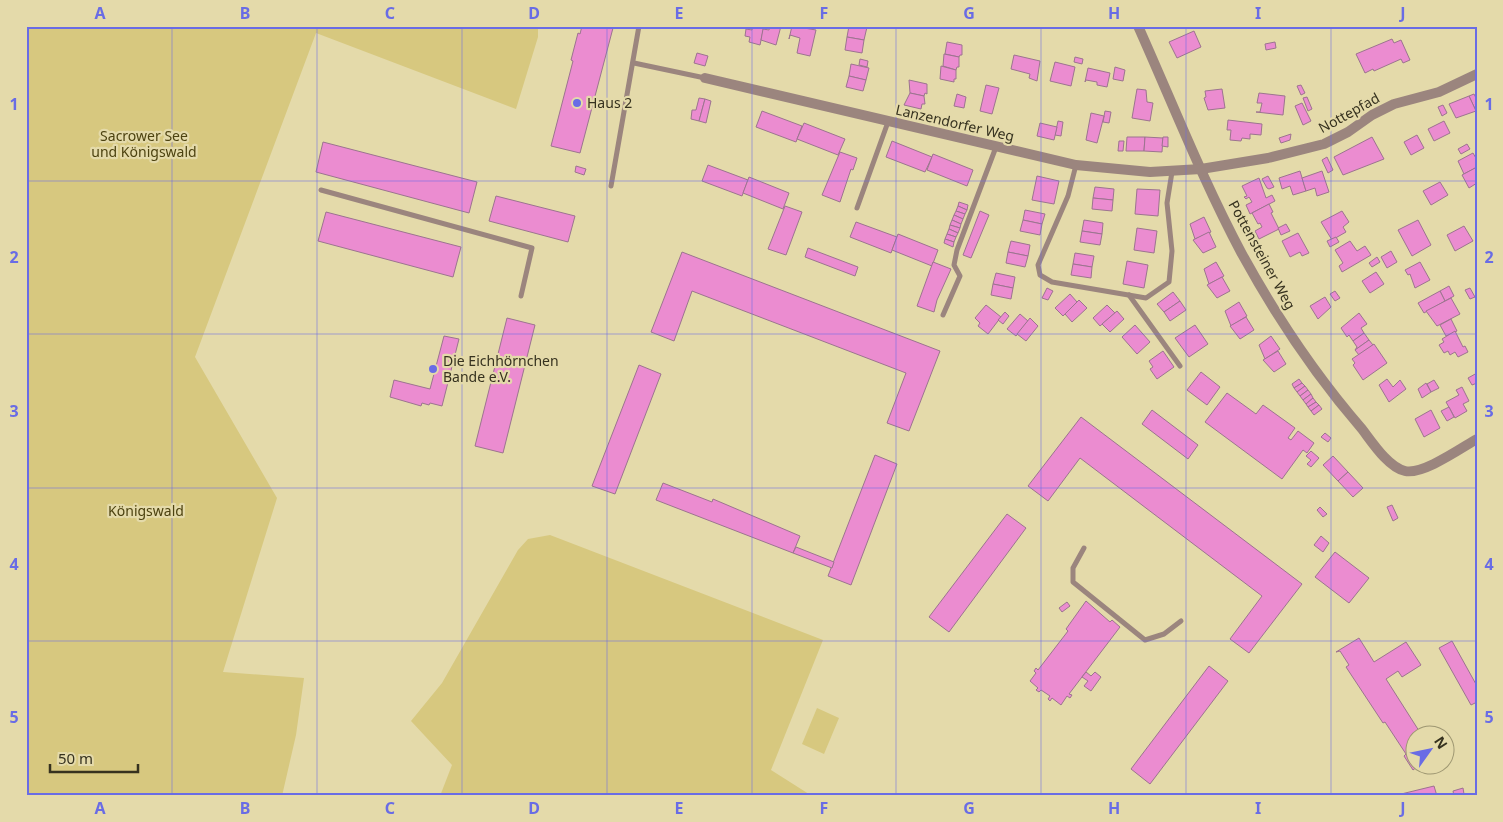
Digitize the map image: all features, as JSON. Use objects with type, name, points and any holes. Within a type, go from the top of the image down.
[{"type":"street","name":"Pottensteiner Weg","points":[[1138,26],[1201,169],[1243,254],[1287,328],[1344,408],[1380,452],[1394,465],[1404,471],[1412,471],[1428,466],[1477,439]]},
{"type":"street","name":"Nottepfad","points":[[1201,169],[1217,164],[1268,158],[1324,144],[1394,104],[1439,92],[1477,74]]},
{"type":"street","name":"Lanzendorfer Weg","points":[[705,78],[1076,166],[1116,171],[1172,172],[1201,169]]},
{"type":"lane","points":[[611,186],[634,64],[639,26]]},
{"type":"lane","points":[[634,64],[705,78]]},
{"type":"lane","points":[[857,208],[888,122]]},
{"type":"lane","points":[[943,315],[960,276],[954,265],[957,250],[996,147]]},
{"type":"lane","points":[[1076,166],[1068,196],[1038,265],[1040,275],[1052,282],[1146,298],[1169,282],[1172,251],[1167,203],[1172,172]]},
{"type":"lane","points":[[321,190],[532,248],[521,296]]},
{"type":"lane","points":[[1129,295],[1180,366]]},
{"type":"lane","points":[[1084,548],[1073,568],[1073,582],[1145,640],[1164,634],[1180,621]]},
{"type":"green space","name":"Königswald","points":[[26,26],[538,26],[538,37],[516,109],[316,33],[195,357],[277,498],[223,672],[304,678],[296,735],[282,796],[26,796]]},
{"type":"green space","points":[[550,535],[823,640],[771,770],[812,796],[440,796],[452,765],[411,721],[442,683],[518,550],[528,539]]},
{"type":"green space","points":[[817,708],[839,718],[824,754],[802,744]]},
{"type":"building","name":"Haus 2","points":[[582,26],[613,28],[580,153],[551,146],[573,61],[571,60],[578,33],[580,34]]},
{"type":"building","points":[[752,26],[764,26],[760,45],[749,42],[750,37],[745,36],[746,29],[752,30]]},
{"type":"building","points":[[770,26],[781,26],[776,45],[761,40],[763,29],[769,30]]},
{"type":"building","points":[[792,26],[816,30],[810,56],[797,53],[800,38],[790,35],[789,39]]},
{"type":"building","points":[[849,26],[867,27],[864,40],[847,37]]},
{"type":"building","points":[[1194,31],[1201,47],[1177,58],[1169,42]]},
{"type":"building","points":[[847,37],[864,40],[862,53],[845,50]]},
{"type":"building","points":[[1392,39],[1394,43],[1401,40],[1410,60],[1403,63],[1401,59],[1365,73],[1356,54]]},
{"type":"building","points":[[947,42],[962,45],[962,55],[959,57],[945,54]]},
{"type":"building","points":[[1275,42],[1276,48],[1266,50],[1265,44]]},
{"type":"building","points":[[697,53],[708,56],[705,66],[694,63]]},
{"type":"building","points":[[944,54],[959,57],[959,67],[956,70],[943,66]]},
{"type":"building","points":[[1014,55],[1040,61],[1037,81],[1029,78],[1030,74],[1011,69]]},
{"type":"building","points":[[1075,57],[1083,59],[1082,64],[1074,62]]},
{"type":"building","points":[[860,59],[868,61],[867,67],[859,65]]},
{"type":"building","points":[[1055,62],[1075,67],[1071,86],[1050,81]]},
{"type":"building","points":[[851,64],[869,68],[866,80],[849,76]]},
{"type":"building","points":[[941,66],[956,70],[954,82],[940,79]]},
{"type":"building","points":[[1115,67],[1125,70],[1123,81],[1113,79]]},
{"type":"building","points":[[1088,68],[1110,73],[1107,87],[1097,85],[1097,82],[1086,80],[1085,82]]},
{"type":"building","points":[[849,76],[866,80],[863,91],[846,87]]},
{"type":"building","points":[[909,80],[927,84],[927,94],[925,93],[924,96],[910,93]]},
{"type":"building","points":[[986,85],[999,88],[992,114],[980,111]]},
{"type":"building","points":[[1301,85],[1305,93],[1301,95],[1297,86]]},
{"type":"building","points":[[1137,89],[1146,90],[1147,102],[1153,103],[1150,121],[1132,118]]},
{"type":"building","points":[[1222,89],[1225,108],[1208,110],[1204,98],[1206,97],[1205,91]]},
{"type":"building","points":[[910,93],[924,96],[925,104],[922,104],[921,109],[904,105]]},
{"type":"building","points":[[1259,93],[1285,96],[1283,115],[1256,112],[1260,112],[1262,103],[1257,103]]},
{"type":"building","points":[[957,94],[966,97],[964,108],[954,106]]},
{"type":"building","points":[[1474,94],[1477,100],[1476,111],[1469,96]]},
{"type":"building","points":[[1469,96],[1476,111],[1456,118],[1449,104]]},
{"type":"building","points":[[1307,97],[1312,109],[1308,111],[1303,98]]},
{"type":"building","points":[[699,98],[705,99],[699,121],[691,119],[692,110],[696,110]]},
{"type":"building","points":[[705,99],[711,101],[706,123],[699,121]]},
{"type":"building","points":[[1302,103],[1311,121],[1303,125],[1295,106]]},
{"type":"building","points":[[1443,105],[1447,113],[1442,116],[1438,107]]},
{"type":"building","points":[[762,111],[802,126],[796,142],[756,127]]},
{"type":"building","points":[[1105,111],[1111,112],[1109,123],[1103,122]]},
{"type":"building","points":[[1091,113],[1104,116],[1097,143],[1086,140]]},
{"type":"building","points":[[1228,120],[1262,124],[1261,135],[1250,134],[1250,139],[1242,138],[1241,141],[1230,140],[1231,130],[1227,130]]},
{"type":"building","points":[[1058,121],[1063,122],[1061,136],[1055,135]]},
{"type":"building","points":[[1444,121],[1450,133],[1434,141],[1428,129]]},
{"type":"building","points":[[804,123],[845,139],[838,155],[797,139]]},
{"type":"building","points":[[1040,123],[1057,127],[1054,140],[1037,136]]},
{"type":"building","points":[[1291,134],[1290,140],[1281,143],[1279,138]]},
{"type":"building","points":[[1417,135],[1424,148],[1411,155],[1404,142]]},
{"type":"building","points":[[1127,137],[1145,137],[1144,151],[1126,151]]},
{"type":"building","points":[[1145,137],[1163,138],[1162,152],[1144,151]]},
{"type":"building","points":[[1163,137],[1168,137],[1168,147],[1162,146]]},
{"type":"building","points":[[1372,137],[1384,159],[1343,175],[1334,157]]},
{"type":"building","points":[[892,141],[932,157],[925,172],[886,157]]},
{"type":"building","points":[[1119,141],[1124,141],[1123,151],[1118,151]]},
{"type":"building","points":[[323,142],[477,182],[469,213],[316,172]]},
{"type":"building","points":[[1467,144],[1470,149],[1461,154],[1458,149]]},
{"type":"building","points":[[840,152],[857,158],[853,170],[851,169],[840,202],[822,195]]},
{"type":"building","points":[[1473,153],[1477,160],[1477,167],[1464,174],[1458,161]]},
{"type":"building","points":[[933,154],[973,170],[967,186],[927,170]]},
{"type":"building","points":[[1327,157],[1333,170],[1328,173],[1322,160]]},
{"type":"building","points":[[708,165],[748,180],[742,196],[702,181]]},
{"type":"building","points":[[576,166],[586,169],[584,175],[575,172]]},
{"type":"building","points":[[1477,167],[1477,183],[1469,188],[1462,175]]},
{"type":"building","points":[[1300,171],[1306,191],[1293,195],[1290,186],[1282,189],[1279,178]]},
{"type":"building","points":[[1322,171],[1329,192],[1317,196],[1315,188],[1306,191],[1302,178]]},
{"type":"building","points":[[1037,176],[1059,181],[1054,204],[1032,200]]},
{"type":"building","points":[[1268,176],[1274,187],[1269,189],[1262,179]]},
{"type":"building","points":[[749,177],[789,193],[783,209],[743,193]]},
{"type":"building","points":[[1259,178],[1266,198],[1272,195],[1275,201],[1250,214],[1246,205],[1252,202],[1249,197],[1246,199],[1244,197],[1247,196],[1242,186]]},
{"type":"building","points":[[1440,182],[1448,195],[1431,205],[1423,191]]},
{"type":"building","points":[[1095,187],[1114,189],[1113,200],[1093,198]]},
{"type":"building","points":[[1137,189],[1160,190],[1158,216],[1135,214]]},
{"type":"building","points":[[496,196],[575,216],[568,242],[489,221]]},
{"type":"building","points":[[1093,198],[1113,200],[1112,211],[1092,209]]},
{"type":"building","points":[[959,202],[968,205],[967,210],[958,206]]},
{"type":"building","points":[[1269,204],[1279,229],[1259,239],[1255,231],[1262,227],[1260,223],[1258,224],[1252,213]]},
{"type":"building","points":[[785,206],[802,212],[786,255],[768,249]]},
{"type":"building","points":[[958,206],[967,210],[965,214],[956,211]]},
{"type":"building","points":[[1025,210],[1045,214],[1042,224],[1023,220]]},
{"type":"building","points":[[956,211],[965,214],[963,219],[954,215]]},
{"type":"building","points":[[980,211],[989,215],[971,258],[963,255]]},
{"type":"building","points":[[1342,211],[1349,222],[1343,227],[1346,232],[1332,240],[1321,222]]},
{"type":"building","points":[[326,212],[461,247],[453,277],[318,241]]},
{"type":"building","points":[[954,215],[963,219],[961,224],[952,220]]},
{"type":"building","points":[[1204,217],[1211,232],[1195,239],[1190,224]]},
{"type":"building","points":[[952,220],[961,224],[960,228],[950,225]]},
{"type":"building","points":[[1023,220],[1042,224],[1040,235],[1020,231]]},
{"type":"building","points":[[1084,220],[1103,223],[1102,234],[1082,231]]},
{"type":"building","points":[[1418,220],[1431,245],[1412,256],[1398,230]]},
{"type":"building","points":[[856,222],[897,237],[891,253],[850,237]]},
{"type":"building","points":[[1286,224],[1290,231],[1281,235],[1278,228]]},
{"type":"building","points":[[950,225],[960,228],[958,233],[949,229]]},
{"type":"building","points":[[1464,226],[1473,241],[1455,251],[1447,235]]},
{"type":"building","points":[[1137,228],[1157,231],[1154,253],[1134,250]]},
{"type":"building","points":[[949,229],[958,233],[956,237],[947,234]]},
{"type":"building","points":[[1082,231],[1102,234],[1100,245],[1080,242]]},
{"type":"building","points":[[1209,232],[1216,247],[1203,253],[1193,240]]},
{"type":"building","points":[[1298,233],[1309,253],[1302,256],[1300,252],[1290,257],[1282,241]]},
{"type":"building","points":[[898,234],[938,250],[932,266],[892,250]]},
{"type":"building","points":[[947,234],[956,237],[954,242],[945,239]]},
{"type":"building","points":[[1336,237],[1339,242],[1330,247],[1327,241]]},
{"type":"building","points":[[945,239],[954,242],[953,247],[944,243]]},
{"type":"building","points":[[1011,241],[1030,245],[1028,256],[1008,252]]},
{"type":"building","points":[[1350,241],[1357,251],[1365,246],[1371,255],[1342,272],[1339,266],[1343,263],[1335,250]]},
{"type":"building","points":[[808,248],[858,267],[855,276],[805,257]]},
{"type":"building","points":[[1391,251],[1397,262],[1387,268],[1381,257]]},
{"type":"building","points":[[682,252],[940,351],[909,431],[887,423],[906,373],[692,291],[674,341],[651,332]]},
{"type":"building","points":[[1008,252],[1028,256],[1025,267],[1006,263]]},
{"type":"building","points":[[1075,253],[1094,256],[1092,267],[1073,264]]},
{"type":"building","points":[[1377,257],[1380,262],[1372,267],[1369,263]]},
{"type":"building","points":[[1127,261],[1148,265],[1144,288],[1123,284]]},
{"type":"building","points":[[933,262],[951,269],[937,300],[934,312],[917,306]]},
{"type":"building","points":[[1216,262],[1224,276],[1209,284],[1204,269]]},
{"type":"building","points":[[1420,262],[1430,280],[1415,288],[1410,274],[1408,275],[1405,270]]},
{"type":"building","points":[[1073,264],[1092,267],[1091,278],[1071,275]]},
{"type":"building","points":[[1376,272],[1384,284],[1370,293],[1362,281]]},
{"type":"building","points":[[996,273],[1015,277],[1013,288],[993,284]]},
{"type":"building","points":[[1222,277],[1230,291],[1217,298],[1207,285]]},
{"type":"building","points":[[993,284],[1013,288],[1011,299],[991,295]]},
{"type":"building","points":[[1449,286],[1454,296],[1445,301],[1440,291]]},
{"type":"building","points":[[1047,288],[1053,291],[1048,300],[1042,298]]},
{"type":"building","points":[[1470,288],[1475,297],[1470,299],[1465,290]]},
{"type":"building","points":[[1335,291],[1340,298],[1335,301],[1330,294]]},
{"type":"building","points":[[1440,291],[1445,301],[1424,313],[1418,303]]},
{"type":"building","points":[[1173,292],[1180,301],[1164,312],[1157,304]]},
{"type":"building","points":[[1070,294],[1077,302],[1063,316],[1055,308]]},
{"type":"building","points":[[1325,297],[1331,307],[1318,319],[1310,306]]},
{"type":"building","points":[[1451,298],[1460,314],[1437,326],[1426,311]]},
{"type":"building","points":[[1079,300],[1087,308],[1072,322],[1065,314]]},
{"type":"building","points":[[1180,301],[1186,310],[1170,321],[1164,312]]},
{"type":"building","points":[[1239,302],[1247,316],[1231,326],[1225,311]]},
{"type":"building","points":[[986,305],[1001,317],[988,334],[978,326],[980,323],[975,318]]},
{"type":"building","points":[[1107,305],[1115,313],[1100,326],[1093,318]]},
{"type":"building","points":[[1117,311],[1124,319],[1110,332],[1102,324]]},
{"type":"building","points":[[1005,312],[1009,316],[1003,324],[998,320]]},
{"type":"building","points":[[1359,313],[1367,324],[1361,328],[1364,333],[1353,341],[1349,335],[1347,337],[1341,328]]},
{"type":"building","points":[[1020,314],[1028,321],[1016,336],[1007,329]]},
{"type":"building","points":[[1246,317],[1254,330],[1240,339],[1230,326]]},
{"type":"building","points":[[507,318],[535,325],[503,453],[475,446]]},
{"type":"building","points":[[1030,318],[1038,326],[1026,341],[1017,334]]},
{"type":"building","points":[[1451,319],[1457,331],[1446,336],[1440,325]]},
{"type":"building","points":[[1135,325],[1150,342],[1137,354],[1122,337]]},
{"type":"building","points":[[1195,325],[1208,344],[1189,357],[1175,338]]},
{"type":"building","points":[[1455,331],[1463,347],[1465,346],[1468,352],[1458,357],[1455,352],[1450,355],[1448,351],[1444,353],[1439,345],[1444,342],[1442,339]]},
{"type":"building","points":[[1364,333],[1369,340],[1355,350],[1357,347],[1353,341]]},
{"type":"building","points":[[444,336],[459,339],[442,406],[422,403],[421,406],[390,397],[394,380],[430,389]]},
{"type":"building","points":[[1271,336],[1280,349],[1265,359],[1259,345]]},
{"type":"building","points":[[1369,340],[1373,345],[1359,355],[1355,350]]},
{"type":"building","points":[[1374,344],[1387,363],[1363,380],[1353,365],[1355,363],[1352,359]]},
{"type":"building","points":[[1163,351],[1174,367],[1157,379],[1150,369],[1153,367],[1149,361]]},
{"type":"building","points":[[1278,351],[1286,364],[1274,372],[1263,360]]},
{"type":"building","points":[[639,365],[661,374],[615,494],[592,486]]},
{"type":"building","points":[[1201,372],[1220,387],[1207,405],[1187,390]]},
{"type":"building","points":[[1477,373],[1477,383],[1472,385],[1468,378]]},
{"type":"building","points":[[1299,379],[1302,383],[1294,388],[1292,384]]},
{"type":"building","points":[[1387,379],[1393,387],[1400,380],[1406,389],[1389,402],[1379,385]]},
{"type":"building","points":[[1434,380],[1439,388],[1431,392],[1427,384]]},
{"type":"building","points":[[1302,383],[1305,386],[1297,392],[1294,388]]},
{"type":"building","points":[[1426,383],[1431,392],[1422,398],[1418,389]]},
{"type":"building","points":[[1305,386],[1308,390],[1300,396],[1297,392]]},
{"type":"building","points":[[1462,387],[1469,401],[1463,404],[1467,411],[1455,418],[1446,402],[1459,395],[1456,390]]},
{"type":"building","points":[[1308,390],[1311,394],[1303,400],[1300,396]]},
{"type":"building","points":[[1227,393],[1256,414],[1263,405],[1295,428],[1288,438],[1291,440],[1298,431],[1314,443],[1307,453],[1303,450],[1282,479],[1205,422]]},
{"type":"building","points":[[1311,394],[1313,398],[1306,404],[1303,400]]},
{"type":"building","points":[[1313,398],[1316,402],[1308,407],[1306,404]]},
{"type":"building","points":[[1316,402],[1319,405],[1311,411],[1308,407]]},
{"type":"building","points":[[1319,405],[1322,409],[1314,415],[1311,411]]},
{"type":"building","points":[[1449,407],[1454,417],[1447,421],[1441,411]]},
{"type":"building","points":[[1152,410],[1198,445],[1188,459],[1142,424]]},
{"type":"building","points":[[1431,410],[1440,428],[1424,437],[1415,419]]},
{"type":"building","points":[[1081,417],[1302,584],[1249,653],[1230,639],[1262,596],[1080,458],[1048,501],[1028,486]]},
{"type":"building","points":[[1325,433],[1331,438],[1328,442],[1321,437]]},
{"type":"building","points":[[1311,451],[1319,458],[1311,467],[1307,464],[1311,460],[1306,456]]},
{"type":"building","points":[[875,455],[897,464],[851,585],[828,576]]},
{"type":"building","points":[[1333,456],[1348,472],[1338,481],[1323,465]]},
{"type":"building","points":[[1348,472],[1363,488],[1353,497],[1338,481]]},
{"type":"building","points":[[663,483],[712,502],[713,499],[800,536],[793,553],[656,500]]},
{"type":"building","points":[[1392,505],[1398,518],[1393,521],[1387,507]]},
{"type":"building","points":[[1320,507],[1327,514],[1323,517],[1317,510]]},
{"type":"building","points":[[1007,514],[1026,528],[949,632],[929,617]]},
{"type":"building","points":[[1321,536],[1329,543],[1323,552],[1314,545]]},
{"type":"building","points":[[796,547],[834,562],[832,568],[793,553]]},
{"type":"building","points":[[1335,552],[1369,578],[1349,603],[1315,577]]},
{"type":"building","points":[[1086,601],[1110,622],[1112,620],[1120,627],[1069,694],[1072,695],[1070,698],[1067,696],[1061,705],[1052,698],[1050,701],[1048,699],[1050,696],[1041,690],[1039,692],[1036,690],[1038,688],[1030,681],[1036,673],[1034,671],[1036,668],[1038,670],[1068,631],[1066,629]]},
{"type":"building","points":[[1067,602],[1070,606],[1062,612],[1059,608]]},
{"type":"building","points":[[1359,638],[1374,662],[1406,642],[1421,665],[1402,677],[1398,671],[1386,679],[1415,724],[1406,724],[1406,754],[1346,667],[1349,665],[1340,651],[1336,652]]},
{"type":"building","points":[[1452,641],[1477,686],[1477,702],[1471,705],[1439,648]]},
{"type":"building","points":[[1209,666],[1228,681],[1150,784],[1131,769]]},
{"type":"building","points":[[1086,672],[1091,676],[1095,672],[1101,677],[1091,691],[1084,686],[1088,681],[1082,677]]},
{"type":"building","points":[[1434,786],[1437,796],[1393,796]]},
{"type":"building","points":[[1463,788],[1464,794],[1454,796],[1453,791]]},
{"type":"place","name":"Haus 2","points":[[577,103]]},
{"type":"place","name":"Die Eichhörnchen Bande e.V.","points":[[433,369]]},
{"type":"park label","name":"Sacrower See und Königswald","points":[[144,144]]}]
